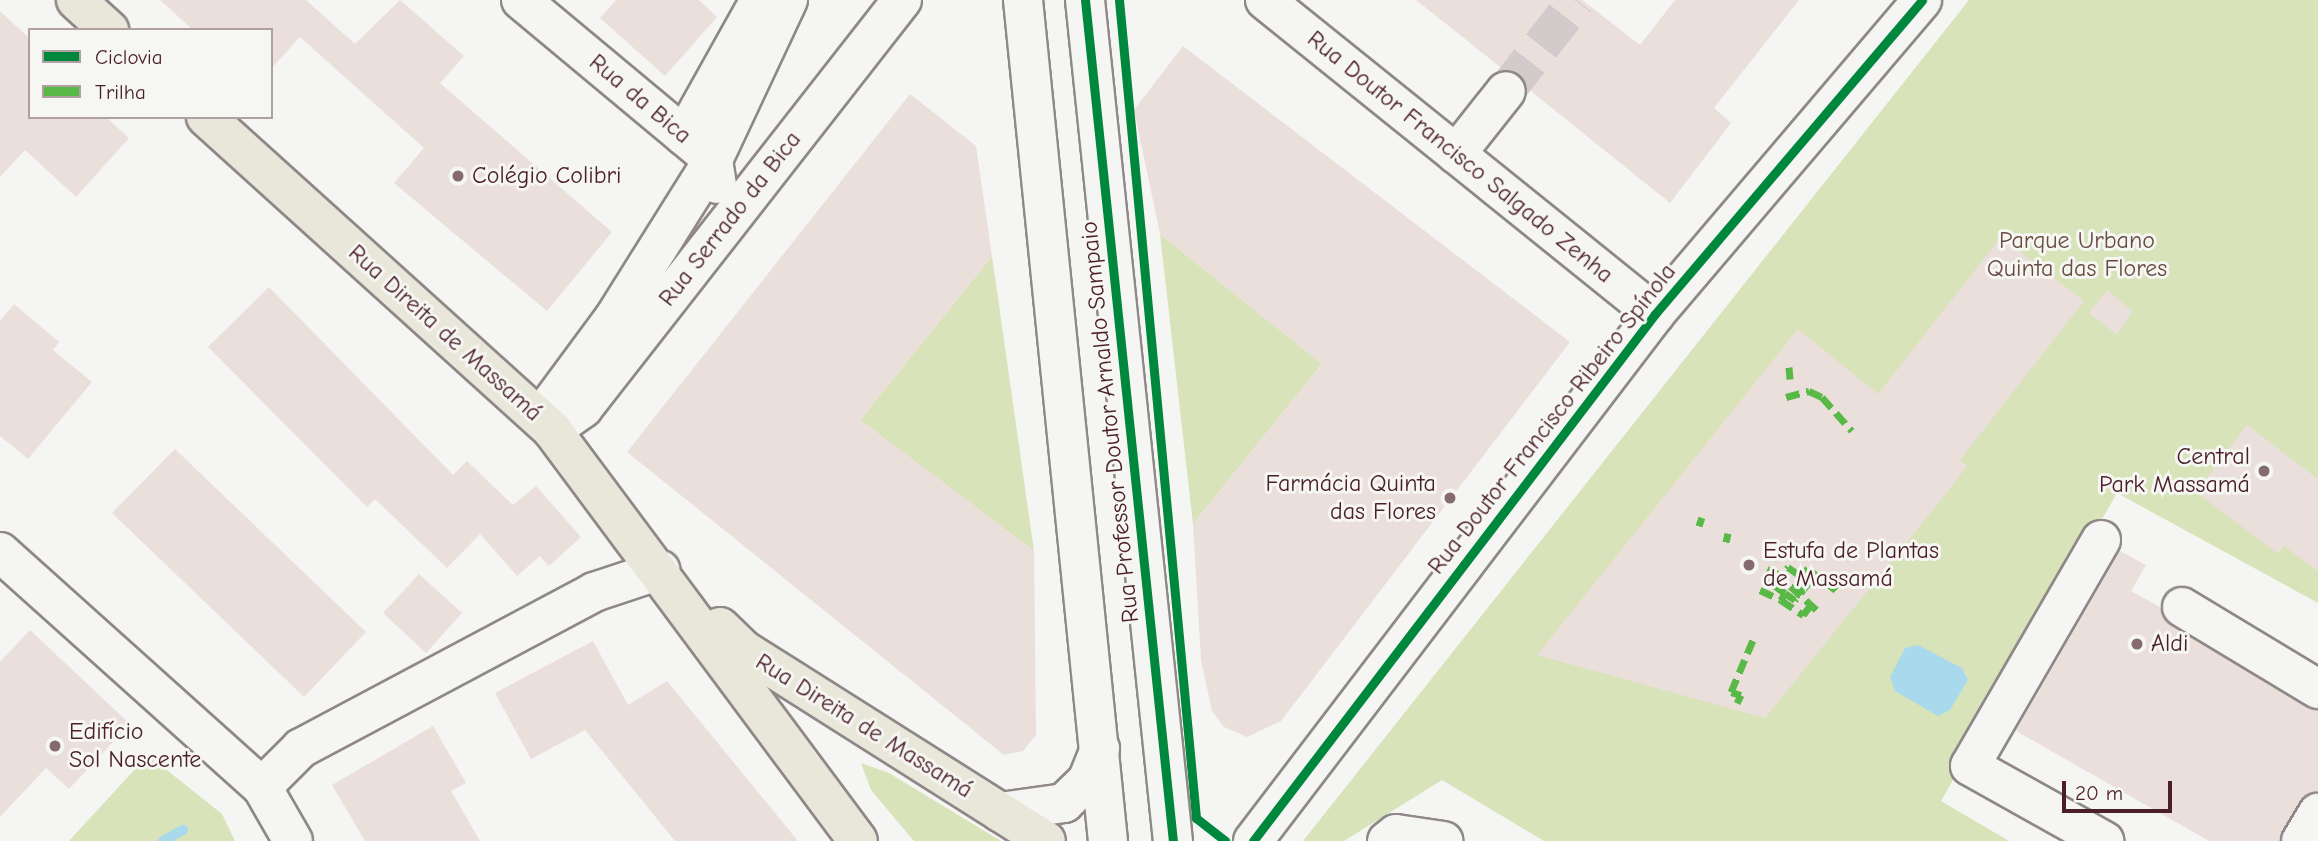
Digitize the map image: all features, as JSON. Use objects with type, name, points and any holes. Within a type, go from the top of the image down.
[{"type":"main road","points":[[76,0],[107,28]]},
{"type":"main road","name":"Rua Direita de Massamá","points":[[208,119],[546,424],[660,570],[858,841]]},
{"type":"main road","name":"Rua Direita de Massamá","points":[[660,570],[744,650],[1046,841]]},
{"type":"street","name":"Rua da Bica","points":[[521,0],[713,160],[718,194],[730,216]]},
{"type":"street","points":[[684,136],[760,0]]},
{"type":"street","name":"Rua Serrado da Bica","points":[[546,424],[713,160],[788,0]]},
{"type":"street","name":"Rua Serrado da Bica","points":[[546,424],[583,408],[730,216],[902,0]]},
{"type":"street","name":"Rua Professor Doutor Arnaldo Sampaio","points":[[1023,0],[1108,841]]},
{"type":"street","name":"Rua Professor Doutor Arnaldo Sampaio","points":[[1085,0],[1173,841]]},
{"type":"street","name":"Rua Doutor Francisco Salgado Zenha","points":[[1265,0],[1655,314]]},
{"type":"street","name":"Rua Doutor Francisco Ribeiro Spínola","points":[[1253,841],[1655,314],[1922,0]]},
{"type":"street","points":[[1456,154],[1506,91]]},
{"type":"street","points":[[2101,540],[1970,766],[2104,841]]},
{"type":"street","points":[[0,552],[262,787],[293,841]]},
{"type":"street","points":[[262,787],[301,747],[594,592],[660,570]]},
{"type":"street","points":[[2182,607],[2318,689]]},
{"type":"street","points":[[1000,812],[1064,803],[1087,781],[1100,748]]},
{"type":"street","points":[[2301,841],[2318,813]]},
{"type":"street","points":[[1387,841],[1396,834],[1443,841]]},
{"type":"green space","name":"Parque Urbano Quinta das Flores","points":[[1969,0],[2318,0],[2318,603],[2117,493],[1941,801],[2009,841],[1544,841],[1442,780],[1344,841],[1303,841]]},
{"type":"green space","points":[[1160,234],[1322,364],[1193,524]]},
{"type":"green space","points":[[992,256],[1034,551],[860,420]]},
{"type":"green space","points":[[148,755],[222,814],[235,841],[69,841]]},
{"type":"green space","points":[[861,763],[889,773],[1001,841],[914,841],[871,790]]},
{"type":"water","points":[[1918,645],[1962,668],[1968,680],[1950,710],[1938,716],[1895,691],[1890,677],[1905,648]]},
{"type":"building","points":[[160,0],[306,0],[355,44],[400,0],[464,56],[440,83],[612,232],[547,311],[394,183],[424,148],[300,37],[273,67],[273,28],[191,28]]},
{"type":"building","points":[[616,0],[699,0],[717,17],[665,76],[600,18]]},
{"type":"building","points":[[1416,0],[1582,0],[1640,45],[1675,0],[1799,0],[1714,108],[1731,123],[1670,203],[1527,88],[1519,74],[1504,70]]},
{"type":"building","points":[[0,11],[28,37],[28,119],[108,119],[129,138],[76,197],[25,150],[0,177]]},
{"type":"building","points":[[1183,46],[1570,342],[1281,721],[1247,737],[1224,727],[1212,711],[1201,660],[1193,524],[1322,364],[1160,234],[1134,110]]},
{"type":"building","points":[[910,94],[976,146],[992,256],[860,420],[1034,551],[1036,735],[1023,751],[1004,755],[627,452]]},
{"type":"building","name":"Estufa de Plantas de Massamá","points":[[2001,237],[2084,301],[1960,460],[1967,466],[1765,718],[1537,655],[1798,329],[1878,394]]},
{"type":"building","points":[[269,287],[453,475],[467,461],[513,505],[536,486],[581,537],[549,566],[540,556],[517,576],[480,534],[447,568],[375,499],[367,507],[208,347]]},
{"type":"building","points":[[2107,290],[2132,311],[2117,335],[2089,313]]},
{"type":"building","points":[[14,304],[59,342],[53,350],[92,382],[28,459],[0,436],[0,321]]},
{"type":"building","points":[[2247,425],[2318,479],[2318,571],[2284,546],[2278,554],[2196,492]]},
{"type":"building","points":[[175,449],[366,632],[304,697],[112,513]]},
{"type":"building","name":"Aldi","points":[[2120,551],[2146,565],[2131,591],[2160,607],[2170,625],[2318,711],[2318,791],[2299,802],[2279,841],[2209,841],[2016,731]]},
{"type":"building","points":[[419,574],[462,613],[426,653],[383,613]]},
{"type":"building","name":"Edifício Sol Nascente","points":[[30,630],[130,724],[69,789],[46,768],[0,817],[0,662]]},
{"type":"building","points":[[593,641],[628,705],[667,681],[798,841],[675,841],[585,730],[531,759],[495,693]]},
{"type":"building","points":[[433,726],[466,783],[451,791],[480,841],[365,841],[332,785]]},
{"type":"waterway","points":[[163,841],[183,830]]},
{"type":"tunnel","points":[[1506,91],[1577,0]]},
{"type":"marked path","points":[[1789,367],[1790,379]]},
{"type":"marked path","points":[[1786,397],[1809,391],[1822,397],[1852,431]]},
{"type":"marked path","points":[[1699,526],[1702,517]]},
{"type":"marked path","points":[[1726,542],[1728,533]]},
{"type":"marked path","points":[[1773,544],[1786,551]]},
{"type":"marked path","points":[[1766,580],[1775,561]]},
{"type":"marked path","points":[[1760,590],[1781,600],[1785,593],[1774,585],[1788,567],[1809,582],[1795,600],[1785,593]]},
{"type":"marked path","points":[[1798,574],[1808,569],[1837,591]]},
{"type":"marked path","points":[[1775,572],[1820,613]]},
{"type":"marked path","points":[[1781,600],[1803,615],[1810,606]]},
{"type":"marked path","points":[[1737,703],[1741,695],[1731,692],[1753,640]]},
{"type":"cycle path","points":[[1085,0],[1173,841]]},
{"type":"cycle path","points":[[1119,0],[1196,818],[1225,841]]},
{"type":"cycle path","points":[[1253,841],[1655,314],[1922,0]]},
{"type":"place","name":"Colégio Colibri","points":[[458,176]]},
{"type":"place","name":"Central Park Massamá","points":[[2264,471]]},
{"type":"place","name":"Farmácia Quinta das Flores","points":[[1450,498]]},
{"type":"place","name":"Estufa de Plantas de Massamá","points":[[1749,565]]},
{"type":"place","name":"Aldi","points":[[2137,644]]},
{"type":"place","name":"Edifício Sol Nascente","points":[[55,746]]}]
